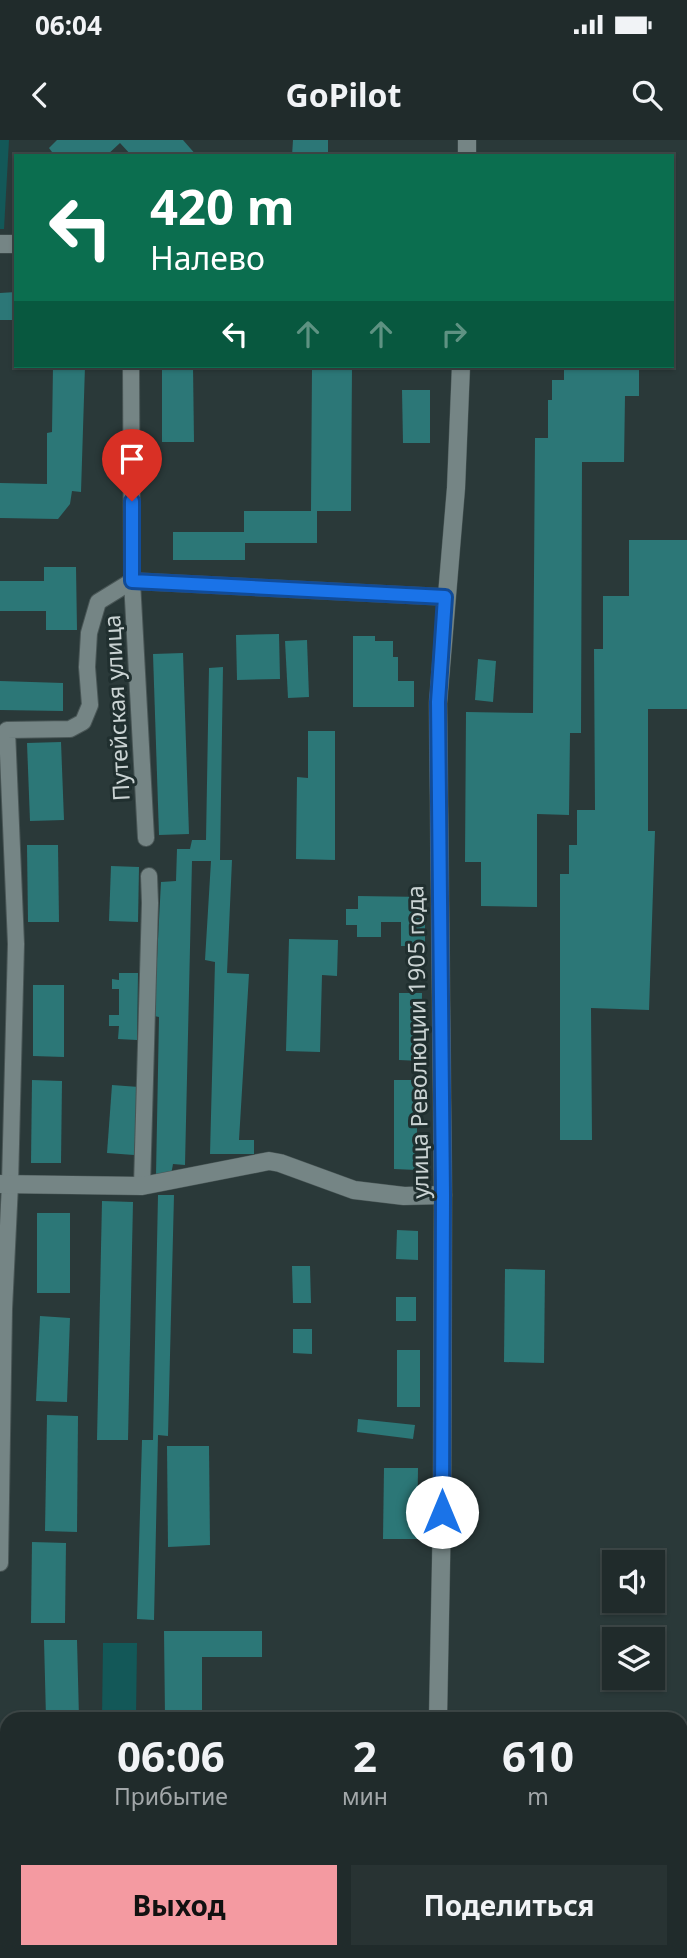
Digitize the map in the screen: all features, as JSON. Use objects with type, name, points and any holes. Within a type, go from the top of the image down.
[{"type":"main road","name":"улица Революции 1905 года","points":[[438,1712],[443,1195],[438,702],[456,488],[461,368]]},
{"type":"main road","points":[[5,1184],[142,1186],[269,1161],[354,1189],[404,1196],[443,1195]]},
{"type":"street","name":"Путейская улица","points":[[131,368],[132,581],[146,838]]},
{"type":"street","points":[[0,1563],[5,1184],[16,944],[8,730],[70,729],[83,722],[90,705],[87,667],[89,633],[98,602],[132,581],[445,597]]},
{"type":"street","points":[[142,1186],[149,876]]},
{"type":"shaded area","points":[[0,140],[9,140],[4,229],[0,229]]},
{"type":"shaded area","points":[[103,1643],[137,1643],[136,1712],[102,1712]]},
{"type":"building","points":[[57,140],[183,140],[195,154],[130,154],[120,143],[108,154],[50,154],[49,148]]},
{"type":"building","points":[[293,140],[328,140],[328,154],[292,154]]},
{"type":"building","points":[[14,292],[14,320],[0,320],[0,293]]},
{"type":"building","points":[[53,368],[85,368],[81,492],[72,491],[70,504],[58,519],[0,518],[0,483],[47,484],[47,433],[52,432]]},
{"type":"building","points":[[162,368],[193,368],[194,442],[162,442]]},
{"type":"building","points":[[312,368],[352,368],[351,511],[317,511],[317,543],[245,543],[245,560],[173,560],[173,532],[244,532],[244,511],[311,511]]},
{"type":"building","points":[[564,368],[639,368],[639,396],[625,396],[624,462],[582,462],[581,733],[570,733],[569,815],[537,814],[537,907],[481,906],[481,862],[465,862],[466,712],[533,713],[535,438],[548,438],[548,400],[552,400],[552,380],[564,380]]},
{"type":"building","points":[[402,390],[430,390],[430,443],[403,443]]},
{"type":"building","points":[[629,540],[687,540],[687,709],[648,709],[648,831],[655,831],[649,1010],[591,1008],[592,1140],[560,1140],[560,874],[569,874],[569,845],[577,845],[577,810],[595,810],[594,649],[603,649],[603,596],[629,596]]},
{"type":"building","points":[[44,567],[76,567],[77,630],[46,630],[46,611],[0,611],[0,581],[44,581]]},
{"type":"building","points":[[279,634],[280,679],[237,680],[236,635]]},
{"type":"building","points":[[353,636],[375,636],[375,641],[393,641],[393,657],[398,657],[398,681],[414,681],[414,707],[353,707]]},
{"type":"building","points":[[307,640],[309,697],[288,698],[285,641]]},
{"type":"building","points":[[183,653],[189,834],[159,835],[153,654]]},
{"type":"building","points":[[478,659],[496,661],[493,702],[475,700]]},
{"type":"building","points":[[223,667],[220,860],[232,860],[227,973],[249,974],[239,1140],[254,1140],[254,1154],[210,1154],[215,962],[205,960],[211,861],[192,861],[185,1165],[173,1164],[171,1175],[156,1175],[159,1017],[154,1016],[161,882],[176,881],[177,849],[190,849],[192,840],[206,840],[209,668]]},
{"type":"building","points":[[0,681],[63,683],[63,711],[0,710]]},
{"type":"building","points":[[308,731],[335,731],[335,860],[296,859],[297,777],[308,778]]},
{"type":"building","points":[[61,742],[64,820],[30,821],[27,743]]},
{"type":"building","points":[[27,845],[58,845],[59,922],[28,922]]},
{"type":"building","points":[[111,866],[139,867],[138,922],[109,921]]},
{"type":"building","points":[[358,896],[425,897],[425,946],[401,946],[401,922],[381,922],[381,937],[357,937],[357,925],[346,925],[346,909],[358,909]]},
{"type":"building","points":[[289,939],[338,940],[337,976],[322,975],[320,1052],[286,1051]]},
{"type":"building","points":[[119,973],[138,973],[137,1040],[118,1039],[119,1026],[109,1026],[109,1015],[119,1015],[119,989],[112,989],[112,979],[119,980]]},
{"type":"building","points":[[33,985],[64,985],[64,1057],[33,1056]]},
{"type":"building","points":[[399,993],[422,993],[421,1061],[399,1060]]},
{"type":"building","points":[[32,1080],[62,1081],[61,1163],[31,1163]]},
{"type":"building","points":[[394,1080],[417,1080],[417,1170],[394,1169]]},
{"type":"building","points":[[112,1085],[139,1087],[134,1155],[107,1153]]},
{"type":"building","points":[[158,1195],[174,1195],[168,1436],[158,1435],[154,1620],[137,1619],[142,1440],[153,1440]]},
{"type":"building","points":[[102,1201],[133,1202],[128,1440],[97,1440]]},
{"type":"building","points":[[37,1213],[70,1213],[70,1293],[37,1293]]},
{"type":"building","points":[[397,1230],[418,1231],[418,1260],[396,1259]]},
{"type":"building","points":[[292,1266],[310,1266],[311,1303],[293,1303]]},
{"type":"building","points":[[505,1269],[545,1270],[544,1363],[504,1362]]},
{"type":"building","points":[[396,1297],[416,1297],[416,1321],[396,1321]]},
{"type":"building","points":[[40,1316],[70,1318],[67,1402],[36,1401]]},
{"type":"building","points":[[293,1329],[312,1329],[312,1354],[293,1353]]},
{"type":"building","points":[[397,1350],[420,1350],[420,1407],[397,1407]]},
{"type":"building","points":[[47,1415],[78,1416],[77,1532],[45,1531]]},
{"type":"building","points":[[358,1419],[415,1425],[413,1439],[357,1432]]},
{"type":"building","points":[[167,1446],[209,1446],[210,1545],[168,1547]]},
{"type":"building","points":[[384,1468],[418,1468],[417,1539],[383,1539]]},
{"type":"building","points":[[32,1542],[66,1543],[65,1623],[31,1623]]},
{"type":"building","points":[[164,1631],[262,1631],[262,1657],[202,1657],[202,1712],[165,1712]]},
{"type":"building","points":[[44,1640],[77,1640],[79,1712],[46,1712]]},
{"type":"route","points":[[132,501],[132,581],[445,597],[438,702],[443,1195],[442,1512]]}]
